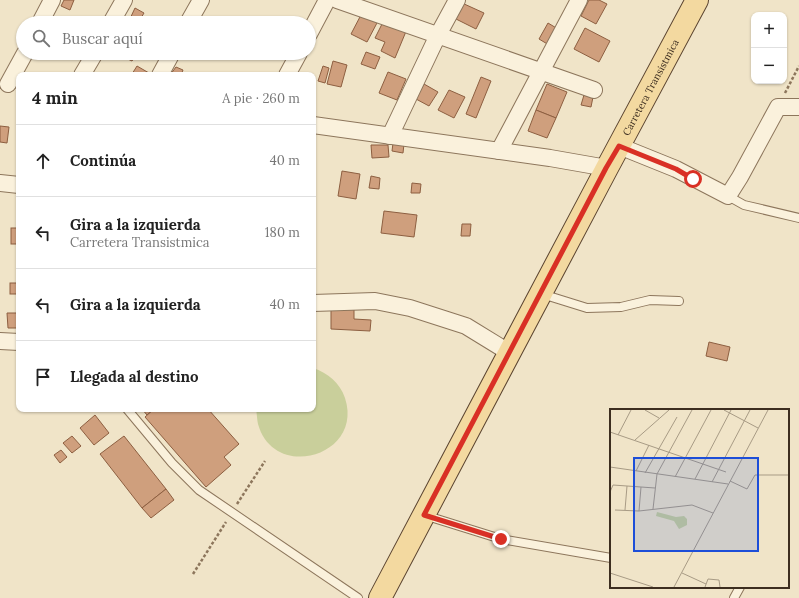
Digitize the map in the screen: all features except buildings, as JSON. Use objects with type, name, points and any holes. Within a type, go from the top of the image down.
[{"type":"main road","name":"Carretera Transistmica","points":[[380,598],[606,168],[697,0]]},
{"type":"street","points":[[44,16],[52,0]]},
{"type":"street","points":[[115,16],[124,0]]},
{"type":"street","points":[[192,16],[201,0]]},
{"type":"street","points":[[316,21],[327,0]]},
{"type":"street","points":[[337,0],[594,90]]},
{"type":"street","points":[[390,136],[438,35],[457,0]]},
{"type":"street","points":[[499,151],[579,0]]},
{"type":"street","points":[[9,85],[22,60]]},
{"type":"street","points":[[84,72],[91,60]]},
{"type":"street","points":[[162,72],[168,60]]},
{"type":"street","points":[[289,72],[295,60]]},
{"type":"street","points":[[619,146],[676,169],[728,196],[778,107],[799,107]]},
{"type":"street","points":[[316,125],[550,158],[606,168]]},
{"type":"street","points":[[0,183],[16,185]]},
{"type":"street","points":[[316,303],[375,301],[410,308],[466,326],[510,353]]},
{"type":"street","points":[[0,341],[16,342]]},
{"type":"lane","points":[[728,196],[744,205],[799,218]]},
{"type":"lane","points":[[541,294],[587,308],[621,307],[650,300],[679,301]]},
{"type":"lane","points":[[130,412],[172,463],[199,490],[358,598]]},
{"type":"lane","points":[[424,515],[501,539],[610,558]]},
{"type":"lane","points":[[734,598],[739,588]]},
{"type":"path","points":[[778,107],[799,66]]},
{"type":"path","points":[[193,574],[265,461]]},
{"type":"green space","points":[[316,369],[333,379],[337,383],[345,398],[347,418],[342,435],[330,447],[315,454],[298,457],[281,453],[267,442],[258,424],[256,412],[316,412]]},
{"type":"route","points":[[501,539],[424,515],[606,168],[619,146],[676,169],[693,179]]}]
